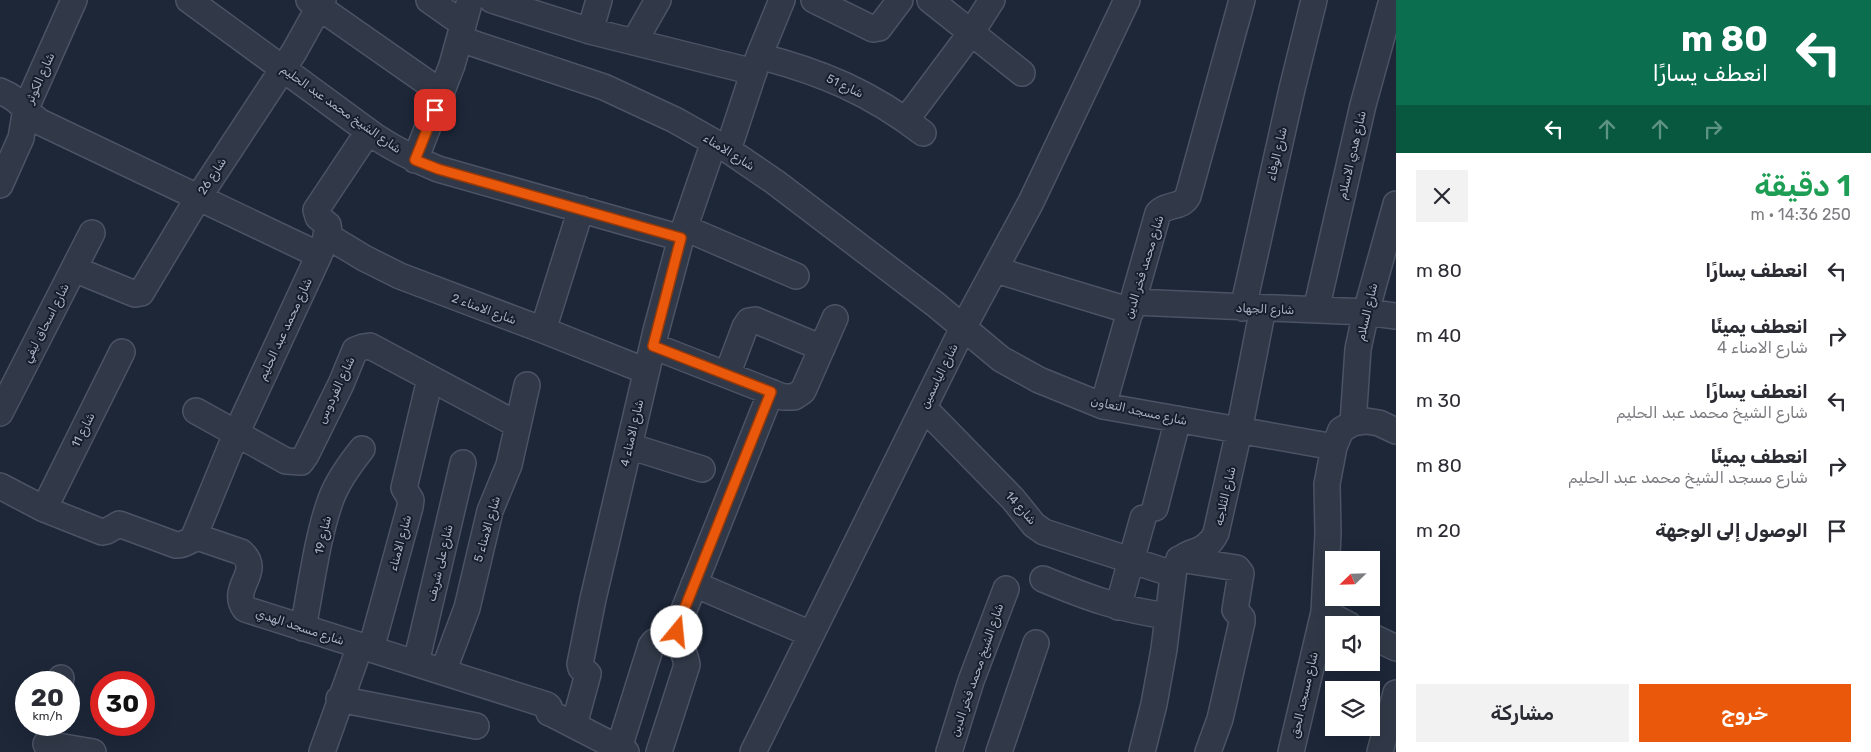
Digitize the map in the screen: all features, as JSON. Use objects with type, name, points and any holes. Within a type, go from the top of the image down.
[{"type":"street","name":"شارع الكوثر","points":[[0,184],[21,138],[26,108],[74,0]]},
{"type":"street","name":"شارع الشيخ محمد عبد الحليم","points":[[189,0],[368,132],[415,160],[438,169],[581,209],[683,233],[796,276]]},
{"type":"street","name":"شارع الامناء","points":[[429,0],[462,32],[604,88],[675,120],[721,146],[775,182],[935,304],[963,328]]},
{"type":"street","points":[[415,160],[442,93],[462,32],[470,0]]},
{"type":"street","name":"شارع 51","points":[[492,0],[590,31],[634,42],[756,64],[795,65],[834,80],[871,98],[915,127],[971,33]]},
{"type":"street","points":[[590,31],[599,0]]},
{"type":"street","points":[[634,42],[658,0]]},
{"type":"street","name":"شارع الامناء 4","points":[[574,725],[588,674],[581,668],[580,664],[593,599],[646,371],[683,233],[782,0]]},
{"type":"street","points":[[814,0],[873,29],[879,28],[900,0]]},
{"type":"street","points":[[930,0],[1022,73]]},
{"type":"street","points":[[971,33],[992,0]]},
{"type":"street","name":"شارع الياسمين","points":[[753,752],[963,328],[1031,202],[1127,0]]},
{"type":"street","name":"شارع محمد فخر الدين","points":[[1104,406],[1158,213],[1163,208],[1181,205],[1186,202],[1242,0]]},
{"type":"street","name":"شارع الوفاء","points":[[1253,308],[1290,98],[1314,0]]},
{"type":"street","name":"شارع هدي الاسلام","points":[[1316,310],[1363,105],[1392,0]]},
{"type":"street","name":"شارع 26","points":[[74,269],[135,294],[141,293],[198,198],[282,68],[317,2]]},
{"type":"street","points":[[317,2],[442,93]]},
{"type":"street","name":"شارع الامناء 2","points":[[0,91],[13,97],[40,122],[198,198],[323,245],[364,258],[400,276],[646,371]]},
{"type":"street","points":[[323,245],[328,225],[318,217],[316,210],[368,132]]},
{"type":"street","name":"شارع السلام","points":[[1352,423],[1358,349],[1366,312],[1396,204]]},
{"type":"street","points":[[543,330],[581,209]]},
{"type":"street","name":"شارع اسحاق ليفي","points":[[0,413],[92,233]]},
{"type":"street","name":"شارع محمد عبد الحليم","points":[[193,539],[236,434],[323,245]]},
{"type":"street","name":"شارع الجهاد","points":[[996,270],[1132,307],[1316,310],[1366,312],[1396,316]]},
{"type":"street","name":"شارع الثلاجه","points":[[1176,567],[1188,553],[1198,551],[1209,544],[1216,533],[1240,431],[1253,308]]},
{"type":"street","points":[[653,346],[783,397],[794,397],[803,391],[835,318]]},
{"type":"street","points":[[727,375],[749,321],[755,320],[822,348]]},
{"type":"street","name":"شارع مسجد التعاون","points":[[963,328],[1009,363],[1039,380],[1104,406],[1334,447]]},
{"type":"street","name":"شارع الفردوس","points":[[196,411],[286,462],[301,462],[341,384],[355,350],[370,346],[518,425]]},
{"type":"street","name":"شارع 11","points":[[44,509],[122,352]]},
{"type":"street","name":"شارع الامناء","points":[[322,752],[339,699],[366,648],[410,507],[410,500],[404,488],[430,379]]},
{"type":"street","name":"شارع الامناء 5","points":[[443,672],[466,608],[490,511],[506,474],[527,385]]},
{"type":"street","points":[[659,752],[687,665],[686,657],[678,639],[678,625],[771,392]]},
{"type":"street","name":"شارع 14","points":[[924,408],[1013,499],[1034,525],[1050,534],[1130,560],[1176,567],[1237,568],[1241,574],[1235,610],[1242,618],[1242,622],[1220,719],[1208,752]]},
{"type":"street","points":[[1118,607],[1130,560],[1149,513],[1178,419]]},
{"type":"street","points":[[1352,423],[1366,421],[1379,423],[1396,431]]},
{"type":"street","name":"شارع مسجد الحق","points":[[1291,752],[1324,612],[1328,534],[1327,484],[1334,447],[1341,430],[1352,423]]},
{"type":"street","points":[[629,446],[702,469]]},
{"type":"street","name":"شارع 19","points":[[303,628],[324,526],[332,498],[344,472],[362,449]]},
{"type":"street","name":"شارع على شريف","points":[[416,663],[463,463]]},
{"type":"street","name":"شارع مسجد الهدي","points":[[0,486],[44,509],[102,532],[119,524],[176,545],[186,544],[193,539],[200,538],[241,552],[246,556],[250,570],[239,594],[240,602],[245,608],[547,705],[549,713],[623,750]]},
{"type":"street","points":[[1142,752],[1154,704],[1176,567]]},
{"type":"street","points":[[1043,579],[1092,599],[1118,607],[1168,616]]},
{"type":"street","points":[[694,584],[811,634]]},
{"type":"street","name":"شارع الشيخ محمد فخر الدين","points":[[949,752],[971,681],[1006,589]]},
{"type":"street","points":[[1324,612],[1332,616]]},
{"type":"street","points":[[623,750],[651,646],[654,642],[664,639],[681,646]]},
{"type":"street","points":[[1006,749],[1036,643]]},
{"type":"street","points":[[1380,752],[1396,693]]},
{"type":"street","points":[[339,699],[476,726]]},
{"type":"street","points":[[47,740],[93,752]]},
{"type":"route","points":[[435,110],[415,160],[438,169],[681,238],[653,346],[771,392],[678,625],[677,632]]}]
